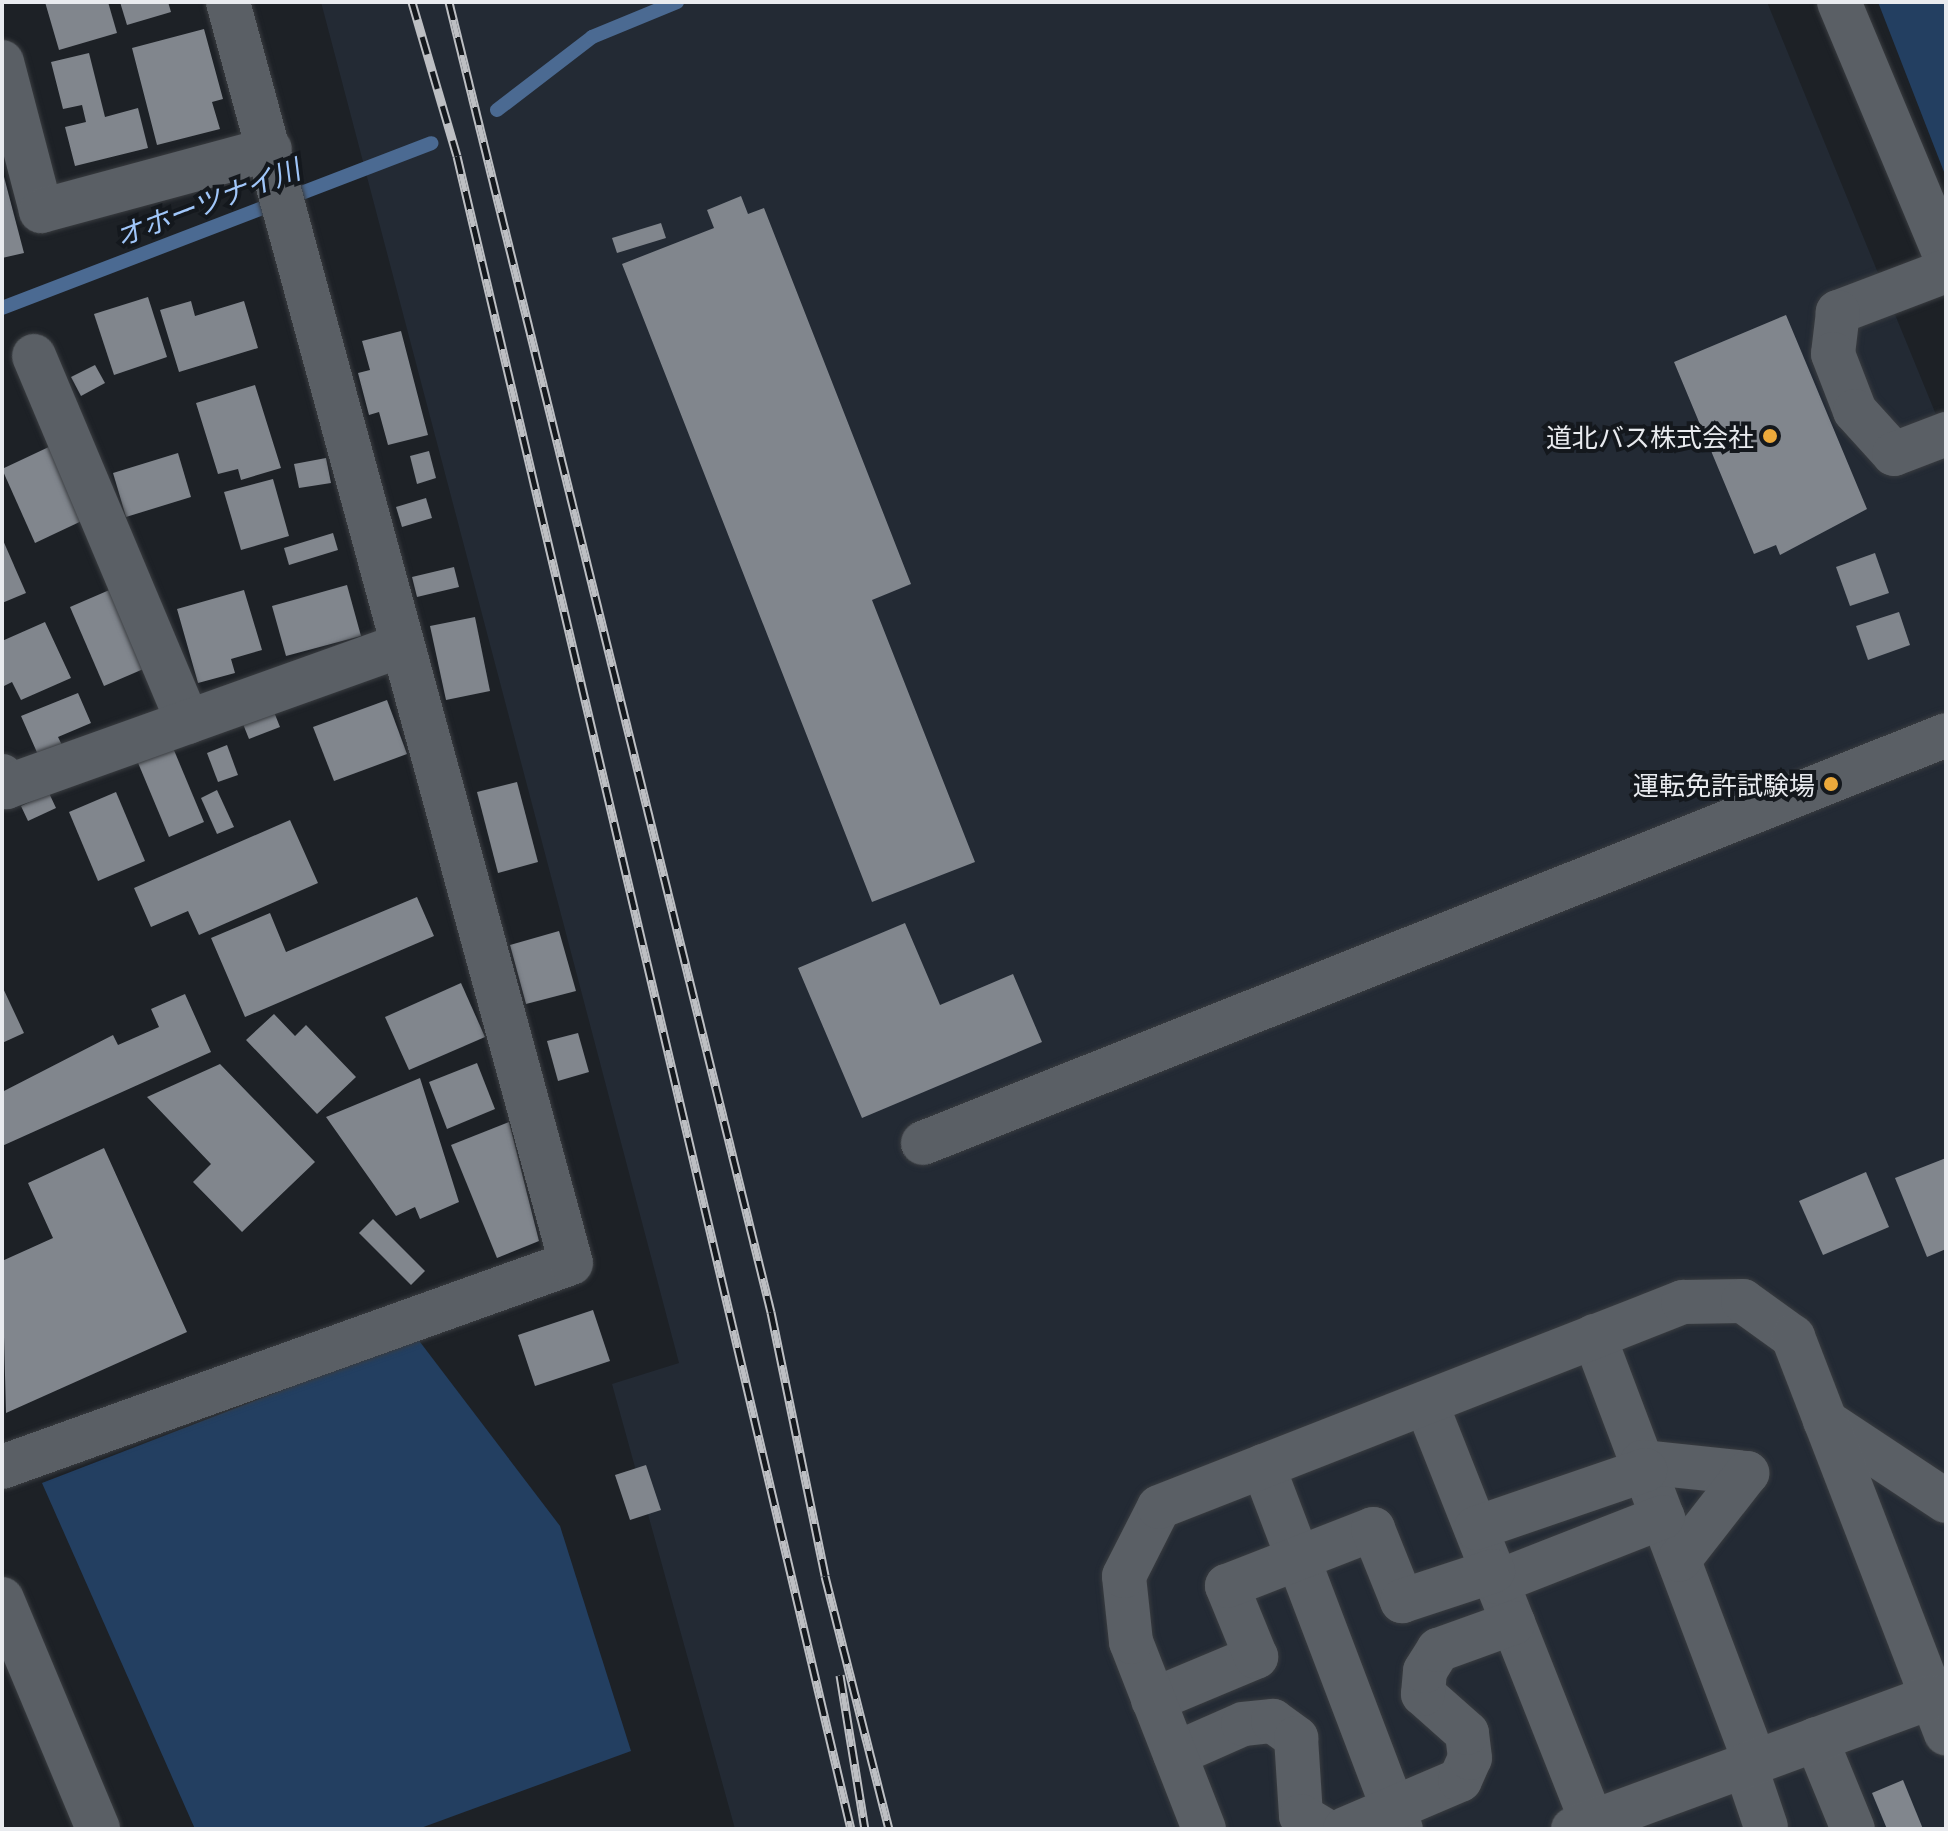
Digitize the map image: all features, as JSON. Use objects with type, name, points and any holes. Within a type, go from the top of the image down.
[{"type":"street","points":[[2,1467],[571,1263],[398,647],[280,189],[228,2]]},
{"type":"street","points":[[1839,2],[1946,258]]},
{"type":"street","points":[[2,62],[41,211],[280,189]]},
{"type":"street","points":[[1946,271],[1838,312],[1833,354],[1855,411],[1894,454],[1946,434]]},
{"type":"street","points":[[34,356],[188,722]]},
{"type":"street","points":[[2,776],[6,787],[398,647]]},
{"type":"street","points":[[923,1143],[1946,735]]},
{"type":"street","points":[[1204,1829],[1131,1642],[1124,1576],[1159,1507],[1683,1302],[1743,1301],[1793,1337],[1939,1716],[1816,1739],[1587,1827],[1513,1623],[1426,1403]]},
{"type":"street","points":[[1594,1336],[1679,1560],[1772,1828]]},
{"type":"street","points":[[1825,1421],[1946,1501]]},
{"type":"street","points":[[1263,1466],[1397,1818]]},
{"type":"street","points":[[1476,1528],[1643,1466],[1747,1473],[1679,1560]]},
{"type":"street","points":[[1153,1700],[1256,1657],[1227,1586],[1373,1529],[1402,1601],[1495,1577],[1663,1517]]},
{"type":"street","points":[[2,1599],[98,1829]]},
{"type":"street","points":[[1345,1829],[1397,1818],[1460,1780],[1470,1758],[1467,1733],[1423,1694],[1438,1650],[1513,1623]]},
{"type":"street","points":[[1175,1754],[1243,1724],[1273,1721],[1296,1738],[1301,1816],[1323,1829]]},
{"type":"street","points":[[1816,1739],[1853,1829]]},
{"type":"shaded area","points":[[321,2],[1767,2],[1946,439],[1946,1829],[735,1829],[612,1384],[679,1363]]},
{"type":"shaded area","points":[[1878,2],[1946,2],[1946,177]]},
{"type":"shaded area","points":[[417,1338],[560,1526],[631,1751],[418,1829],[195,1829],[42,1483]]},
{"type":"building","points":[[45,2],[108,2],[117,33],[59,50]]},
{"type":"building","points":[[120,2],[168,2],[171,12],[127,25]]},
{"type":"building","points":[[204,29],[223,99],[212,102],[220,129],[157,145],[132,48]]},
{"type":"building","points":[[89,53],[105,117],[138,108],[148,148],[75,166],[65,127],[86,122],[82,105],[63,109],[51,62]]},
{"type":"building","points":[[2,174],[24,253],[2,258]]},
{"type":"building","points":[[741,196],[748,214],[764,208],[911,584],[872,600],[975,862],[872,902],[622,264],[714,228],[707,210]]},
{"type":"building","points":[[661,223],[666,238],[617,253],[612,238]]},
{"type":"building","points":[[148,297],[167,357],[114,375],[94,314]]},
{"type":"building","points":[[191,301],[195,316],[244,301],[258,348],[179,372],[160,310]]},
{"type":"building","name":"道北バス株式会社","points":[[1786,315],[1867,509],[1780,555],[1776,545],[1754,554],[1674,362]]},
{"type":"building","points":[[401,331],[428,435],[388,445],[379,412],[369,415],[358,373],[370,370],[362,341]]},
{"type":"building","points":[[95,365],[105,383],[81,396],[71,377]]},
{"type":"building","points":[[255,385],[281,468],[241,480],[238,469],[218,474],[196,403]]},
{"type":"building","points":[[53,445],[88,518],[35,543],[2,469]]},
{"type":"building","points":[[429,451],[436,478],[417,484],[410,456]]},
{"type":"building","points":[[178,453],[191,497],[126,517],[113,473]]},
{"type":"building","points":[[326,458],[331,483],[299,488],[294,464]]},
{"type":"building","points":[[273,479],[289,536],[241,550],[224,492]]},
{"type":"building","points":[[426,498],[432,518],[402,527],[396,507]]},
{"type":"building","points":[[333,533],[338,550],[289,565],[284,548]]},
{"type":"building","points":[[2,538],[26,593],[2,603]]},
{"type":"building","points":[[1875,553],[1889,593],[1850,606],[1836,567]]},
{"type":"building","points":[[454,567],[459,587],[417,597],[412,577]]},
{"type":"building","points":[[347,585],[361,636],[286,656],[272,606]]},
{"type":"building","points":[[114,588],[148,667],[104,686],[70,607]]},
{"type":"building","points":[[244,590],[262,650],[231,659],[235,673],[198,683],[177,609]]},
{"type":"building","points":[[1899,612],[1910,645],[1868,660],[1856,626]]},
{"type":"building","points":[[475,617],[490,691],[446,700],[430,626]]},
{"type":"building","points":[[45,622],[71,678],[21,700],[12,682],[2,687],[2,641]]},
{"type":"building","points":[[78,693],[91,723],[58,737],[63,747],[39,757],[21,716]]},
{"type":"building","points":[[387,700],[407,754],[334,781],[313,727]]},
{"type":"building","points":[[274,712],[280,727],[249,739],[243,724]]},
{"type":"building","points":[[171,743],[204,822],[169,837],[136,758]]},
{"type":"building","points":[[227,745],[238,775],[218,782],[207,753]]},
{"type":"building","points":[[517,782],[538,862],[498,873],[477,792]]},
{"type":"building","points":[[217,790],[234,827],[217,834],[201,798]]},
{"type":"building","points":[[116,792],[145,861],[98,881],[69,812]]},
{"type":"building","points":[[49,793],[56,808],[28,821],[21,806]]},
{"type":"building","points":[[290,820],[318,883],[199,935],[188,911],[151,927],[134,888]]},
{"type":"building","points":[[417,897],[434,936],[245,1017],[211,938],[270,913],[286,952]]},
{"type":"building","points":[[905,923],[940,1005],[1013,974],[1042,1042],[862,1118],[798,968]]},
{"type":"building","points":[[559,931],[576,991],[526,1004],[510,945]]},
{"type":"building","points":[[461,983],[485,1037],[409,1070],[385,1017]]},
{"type":"building","points":[[2,986],[24,1033],[2,1043]]},
{"type":"building","points":[[185,994],[211,1052],[2,1146],[2,1092],[113,1035],[118,1045],[159,1027],[151,1009]]},
{"type":"building","points":[[274,1014],[295,1036],[306,1025],[356,1077],[317,1114],[246,1040]]},
{"type":"building","points":[[578,1033],[589,1072],[558,1081],[547,1041]]},
{"type":"building","points":[[477,1063],[495,1109],[447,1129],[429,1082]]},
{"type":"building","points":[[220,1064],[315,1162],[242,1232],[193,1182],[211,1164],[147,1097]]},
{"type":"building","points":[[420,1078],[459,1202],[420,1219],[415,1207],[396,1216],[326,1117]]},
{"type":"building","points":[[509,1122],[539,1241],[497,1258],[451,1145]]},
{"type":"building","points":[[104,1148],[187,1332],[6,1413],[2,1261],[53,1238],[28,1183]]},
{"type":"building","points":[[1946,1158],[1946,1249],[1927,1257],[1895,1178]]},
{"type":"building","points":[[1866,1172],[1889,1227],[1823,1255],[1799,1201]]},
{"type":"building","points":[[373,1219],[425,1271],[411,1285],[359,1233]]},
{"type":"building","points":[[593,1310],[610,1361],[535,1386],[518,1335]]},
{"type":"building","points":[[646,1465],[661,1510],[630,1520],[615,1475]]},
{"type":"building","points":[[1903,1780],[1923,1829],[1887,1829],[1872,1793]]},
{"type":"waterway","name":"オホーツナイ川","points":[[497,110],[592,37],[677,2]]},
{"type":"waterway","name":"オホーツナイ川","points":[[2,308],[431,143]]},
{"type":"railway","points":[[412,2],[457,156],[851,1829]]},
{"type":"railway","points":[[449,2],[771,1312],[825,1576],[889,1829]]},
{"type":"railway","points":[[840,1675],[865,1829]]},
{"type":"place","name":"道北バス株式会社","points":[[1770,436]]},
{"type":"place","name":"運転免許試験場","points":[[1831,784]]}]
